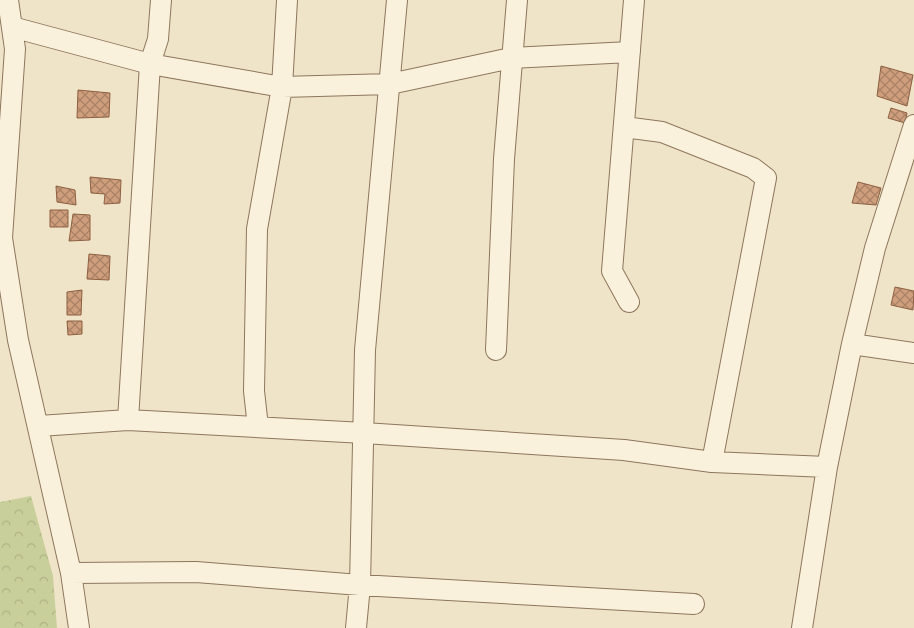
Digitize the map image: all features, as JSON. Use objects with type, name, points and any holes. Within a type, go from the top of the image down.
[{"type":"street","points":[[8,0],[15,49],[6,94],[1,238],[18,340],[71,573],[79,628]]},
{"type":"street","points":[[128,420],[150,64],[158,39],[161,0]]},
{"type":"street","points":[[258,427],[254,391],[257,229],[282,88],[287,0]]},
{"type":"street","points":[[356,628],[360,585],[365,350],[397,0]]},
{"type":"street","points":[[496,350],[504,159],[517,0]]},
{"type":"street","points":[[629,302],[612,270],[634,0]]},
{"type":"street","points":[[12,27],[150,64],[282,88],[390,84],[511,58],[630,52]]},
{"type":"street","points":[[802,628],[827,467],[852,344],[875,248],[914,126]]},
{"type":"street","points":[[624,127],[662,132],[752,168],[766,178],[712,462]]},
{"type":"street","points":[[852,344],[914,353]]},
{"type":"street","points":[[39,426],[128,420],[624,450],[712,462],[827,467]]},
{"type":"street","points":[[71,573],[196,572],[360,585],[694,604]]},
{"type":"green space","points":[[31,496],[53,576],[57,628],[0,628],[0,502]]},
{"type":"building","points":[[881,66],[913,75],[907,106],[877,96]]},
{"type":"building","points":[[78,90],[110,93],[109,117],[77,118]]},
{"type":"building","points":[[891,108],[907,113],[905,123],[888,118]]},
{"type":"building","points":[[90,177],[121,180],[120,203],[104,204],[105,194],[91,193]]},
{"type":"building","points":[[858,182],[881,188],[876,205],[852,203]]},
{"type":"building","points":[[56,186],[75,190],[76,205],[57,202]]},
{"type":"building","points":[[50,210],[68,210],[68,227],[50,227]]},
{"type":"building","points":[[73,214],[90,215],[90,240],[69,241]]},
{"type":"building","points":[[89,254],[110,256],[109,280],[87,279]]},
{"type":"building","points":[[895,287],[914,291],[913,310],[891,305]]},
{"type":"building","points":[[82,290],[81,315],[67,315],[67,292]]},
{"type":"building","points":[[67,321],[82,321],[82,334],[68,335]]}]
